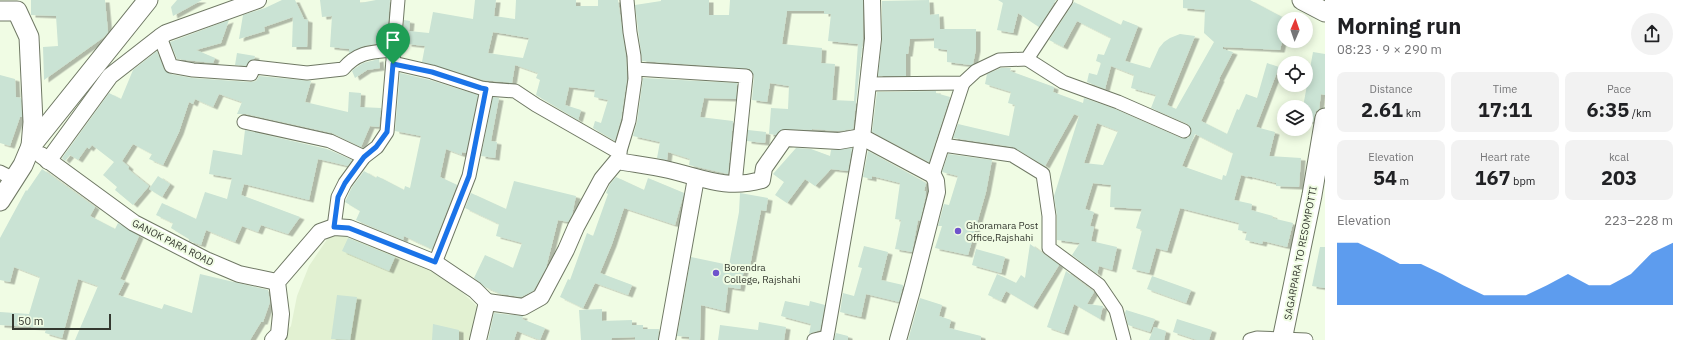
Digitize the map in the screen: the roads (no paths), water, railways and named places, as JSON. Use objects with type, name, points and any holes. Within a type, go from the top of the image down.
[{"type":"main road","points":[[39,154],[148,0]]},
{"type":"main road","points":[[0,201],[12,172],[39,154],[163,0]]},
{"type":"main road","points":[[1302,0],[1325,12]]},
{"type":"main road","points":[[12,7],[29,37],[33,122],[39,154]]},
{"type":"main road","name":"SAGARPARA TO RESOMPOTTI","points":[[1282,340],[1312,195],[1325,123]]},
{"type":"street","points":[[39,154],[110,76],[160,37],[166,33],[258,0]]},
{"type":"street","points":[[334,227],[338,197],[345,183],[364,157],[376,147],[387,132],[398,0]]},
{"type":"street","points":[[273,340],[279,334],[281,314],[277,282],[320,232],[334,227],[349,228],[435,262],[475,290],[487,302],[523,307],[541,297],[602,179],[619,157],[629,121],[635,69],[627,0]]},
{"type":"street","points":[[814,340],[827,337],[862,137],[873,39],[872,0]]},
{"type":"street","points":[[1027,59],[1066,0]]},
{"type":"street","points":[[160,37],[171,66],[193,70],[252,74],[254,67],[307,73],[343,69],[351,59],[362,54],[394,50]]},
{"type":"street","points":[[933,175],[963,83],[976,71],[999,60],[1027,59],[1063,82],[1118,102],[1184,131]]},
{"type":"street","points":[[393,64],[432,72],[481,88],[515,91],[619,157],[696,178],[734,184],[762,180],[764,168],[785,138],[839,141],[862,137],[933,175],[936,181],[937,192],[898,340]]},
{"type":"street","points":[[635,69],[746,76],[734,184]]},
{"type":"street","points":[[867,84],[963,83]]},
{"type":"street","points":[[435,262],[469,176],[486,89]]},
{"type":"street","points":[[244,122],[330,141],[364,157]]},
{"type":"street","points":[[943,145],[1012,155],[1043,174],[1049,216],[1049,248],[1099,285],[1116,310],[1124,340]]},
{"type":"street","name":"GANOK PARA ROAD","points":[[39,154],[134,223],[206,260],[239,274],[277,282]]},
{"type":"street","points":[[667,340],[696,178]]},
{"type":"street","points":[[478,340],[487,302]]},
{"type":"street","points":[[1250,340],[1257,338],[1306,340]]},
{"type":"place","name":"Ghoramara Post Office,Rajshahi","points":[[958,231]]},
{"type":"place","name":"Borendra College, Rajshahi","points":[[716,273]]}]
